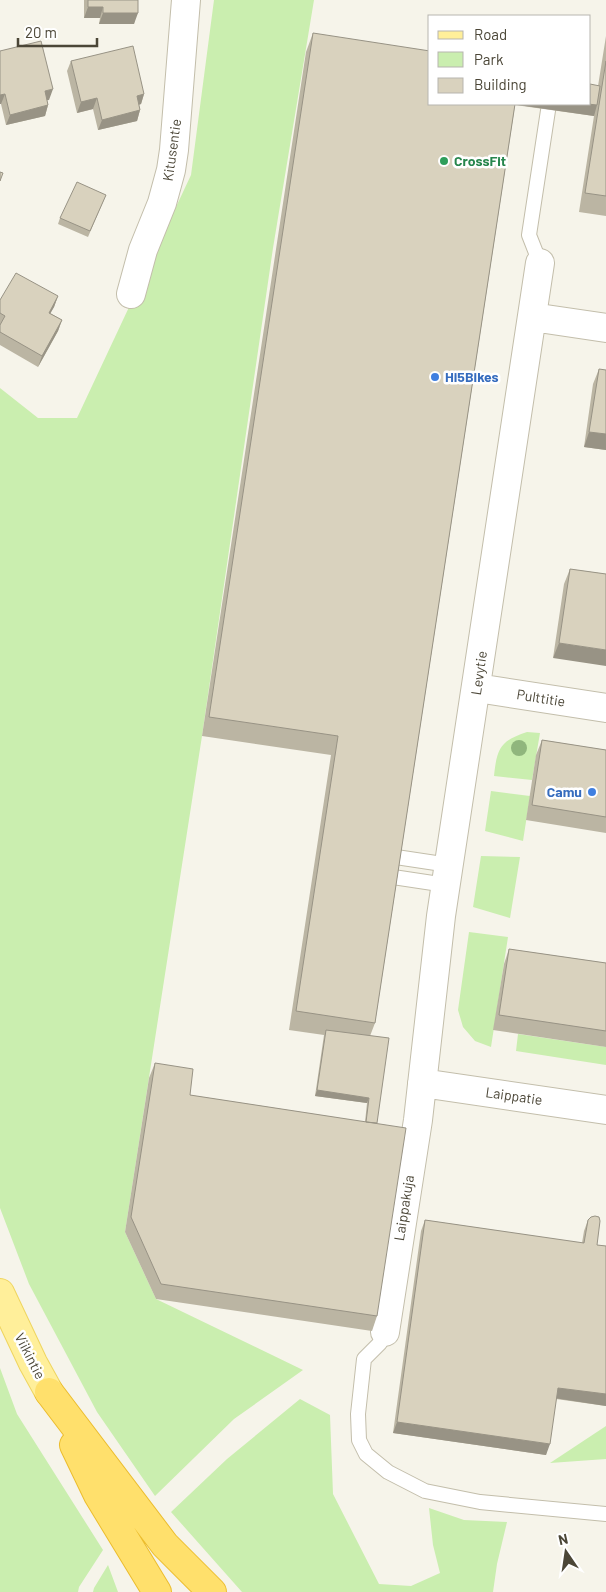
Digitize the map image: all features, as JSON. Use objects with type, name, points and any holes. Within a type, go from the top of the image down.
[{"type":"highway","points":[[49,1392],[98,1495],[157,1592]]},
{"type":"highway","points":[[49,1392],[165,1545],[212,1592]]},
{"type":"main road","name":"Viikintie","points":[[0,1293],[49,1392]]},
{"type":"street","name":"Kitusentie","points":[[131,294],[143,250],[162,203],[171,170],[186,0]]},
{"type":"street","name":"Levytie","points":[[422,1083],[448,875],[540,263]]},
{"type":"street","points":[[532,317],[606,328]]},
{"type":"street","name":"Pulttitie","points":[[477,688],[606,708]]},
{"type":"street","name":"Laippatie","points":[[422,1083],[606,1110]]},
{"type":"street","name":"Laippakuja","points":[[385,1332],[422,1083]]},
{"type":"lane","points":[[540,263],[529,235],[549,105]]},
{"type":"lane","points":[[396,857],[448,875]]},
{"type":"lane","points":[[393,877],[448,875]]},
{"type":"lane","points":[[385,1332],[380,1343],[364,1359],[358,1414],[359,1440],[366,1454],[388,1472],[425,1491],[480,1502],[606,1514]]},
{"type":"green space","points":[[214,0],[314,0],[273,248],[202,736],[125,1232],[156,1299],[303,1370],[234,1419],[155,1496],[97,1412],[29,1284],[0,1208],[0,388],[38,418],[77,418],[191,175]]},
{"type":"green space","points":[[527,732],[540,733],[532,780],[494,776],[499,752],[505,742]]},
{"type":"green space","points":[[491,791],[530,796],[523,841],[485,831]]},
{"type":"green space","points":[[481,856],[520,857],[510,918],[473,907]]},
{"type":"green space","points":[[469,932],[508,937],[491,1047],[475,1041],[463,1027],[458,1010]]},
{"type":"green space","points":[[518,1034],[606,1047],[606,1065],[516,1051]]},
{"type":"green space","points":[[0,1368],[17,1414],[103,1550],[79,1587],[78,1592],[0,1592]]},
{"type":"green space","points":[[300,1399],[330,1415],[333,1494],[379,1584],[411,1586],[440,1573],[433,1545],[429,1508],[464,1520],[507,1522],[497,1564],[493,1592],[242,1592],[171,1512],[227,1459]]},
{"type":"green space","points":[[606,1426],[606,1459],[550,1463]]},
{"type":"green space","points":[[108,1565],[118,1592],[93,1592],[94,1588]]},
{"type":"building","points":[[88,0],[138,0],[138,13],[103,13],[103,7],[88,7]]},
{"type":"building","points":[[313,33],[428,51],[428,105],[515,105],[375,1023],[296,1011],[338,736],[209,717]]},
{"type":"building","points":[[41,41],[53,89],[45,91],[48,105],[10,115],[5,94],[0,95],[0,51]]},
{"type":"building","points":[[133,46],[144,94],[137,96],[140,110],[102,120],[97,98],[81,102],[71,61]]},
{"type":"building","points":[[606,61],[606,196],[585,193]]},
{"type":"building","points":[[591,84],[600,86],[597,105],[591,104]]},
{"type":"building","points":[[77,182],[106,195],[90,231],[60,218]]},
{"type":"building","points":[[16,273],[58,296],[49,313],[62,320],[42,356],[0,332],[0,325],[5,316],[0,313],[0,300]]},
{"type":"building","points":[[599,369],[606,370],[606,434],[589,432]]},
{"type":"building","points":[[570,569],[606,574],[606,650],[559,643]]},
{"type":"building","points":[[542,740],[606,750],[606,817],[532,805]]},
{"type":"building","points":[[509,949],[606,963],[606,1031],[499,1015]]},
{"type":"building","points":[[326,1030],[389,1038],[377,1123],[366,1122],[369,1098],[317,1090]]},
{"type":"building","points":[[155,1063],[193,1069],[190,1095],[406,1128],[377,1316],[161,1284],[131,1217]]},
{"type":"building","points":[[595,1216],[599,1217],[600,1221],[597,1245],[606,1246],[606,1394],[558,1388],[550,1444],[397,1422],[425,1220],[584,1243],[588,1220]]},
{"type":"place","name":"CrossFit","points":[[444,161]]},
{"type":"place","name":"Hi5Bikes","points":[[435,377]]},
{"type":"place","name":"Camu","points":[[592,792]]}]
